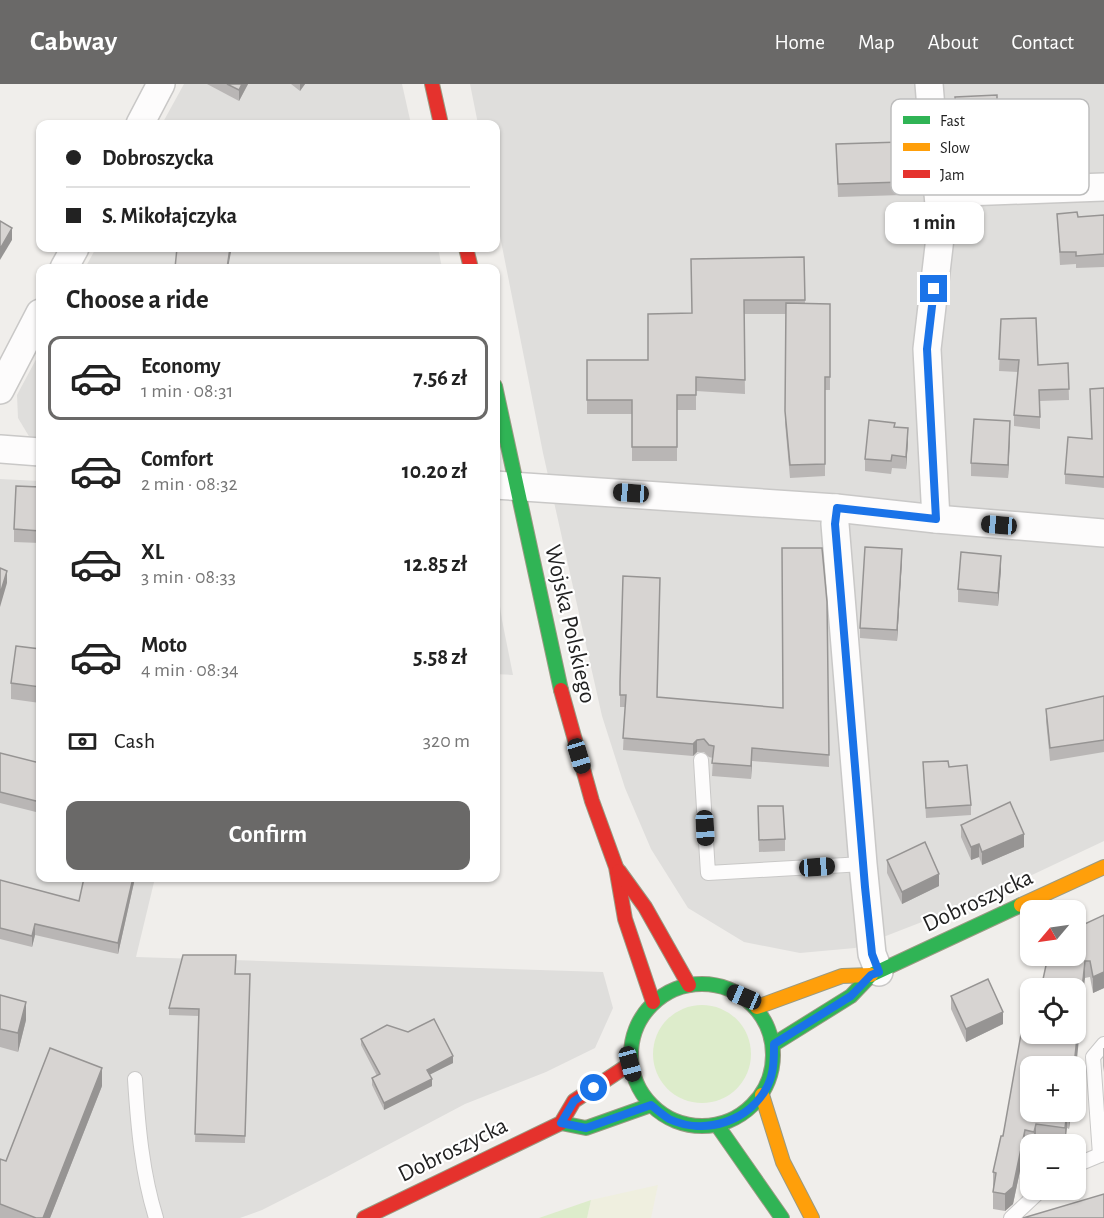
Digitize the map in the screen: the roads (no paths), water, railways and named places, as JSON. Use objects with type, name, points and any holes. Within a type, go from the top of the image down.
[{"type":"main road","points":[[432,84],[440,120]]},
{"type":"main road","name":"Wojska Polskiego","points":[[500,436],[505,486],[572,734],[597,817],[616,867],[625,919],[653,1002]]},
{"type":"main road","name":"Wojska Polskiego","points":[[616,867],[645,907],[689,985]]},
{"type":"main road","name":"Dobroszycka","points":[[774,1044],[851,996],[875,974],[1104,867]]},
{"type":"main road","name":"Dobroszycka","points":[[757,1007],[842,976],[875,974]]},
{"type":"main road","points":[[689,985],[710,985],[744,997],[765,1017],[774,1044],[774,1065],[769,1083],[762,1095],[746,1112],[733,1120],[717,1125],[689,1125],[669,1118],[651,1105],[636,1085],[630,1064],[632,1040],[638,1021],[653,1002],[670,991],[689,985]]},
{"type":"main road","name":"Dobroszycka","points":[[364,1218],[561,1123],[574,1101],[630,1064]]},
{"type":"main road","points":[[762,1095],[783,1162],[812,1218]]},
{"type":"main road","points":[[561,1123],[586,1128],[651,1105]]},
{"type":"main road","points":[[717,1125],[782,1218]]},
{"type":"street","points":[[142,120],[161,84]]},
{"type":"street","points":[[929,84],[930,99]]},
{"type":"street","points":[[1089,188],[1104,187]]},
{"type":"street","points":[[936,519],[927,349],[941,230],[938,195]]},
{"type":"street","points":[[0,390],[36,321]]},
{"type":"street","points":[[0,449],[36,453]]},
{"type":"street","points":[[505,486],[837,508],[1104,533]]},
{"type":"street","points":[[837,508],[835,524],[863,864],[875,974]]},
{"type":"lane","points":[[701,760],[708,873],[863,864]]},
{"type":"lane","points":[[1086,1161],[1102,1155],[1093,1057],[1104,1044]]},
{"type":"lane","points":[[135,1079],[139,1140],[156,1218]]},
{"type":"lane","points":[[1011,1218],[1030,1200]]}]
